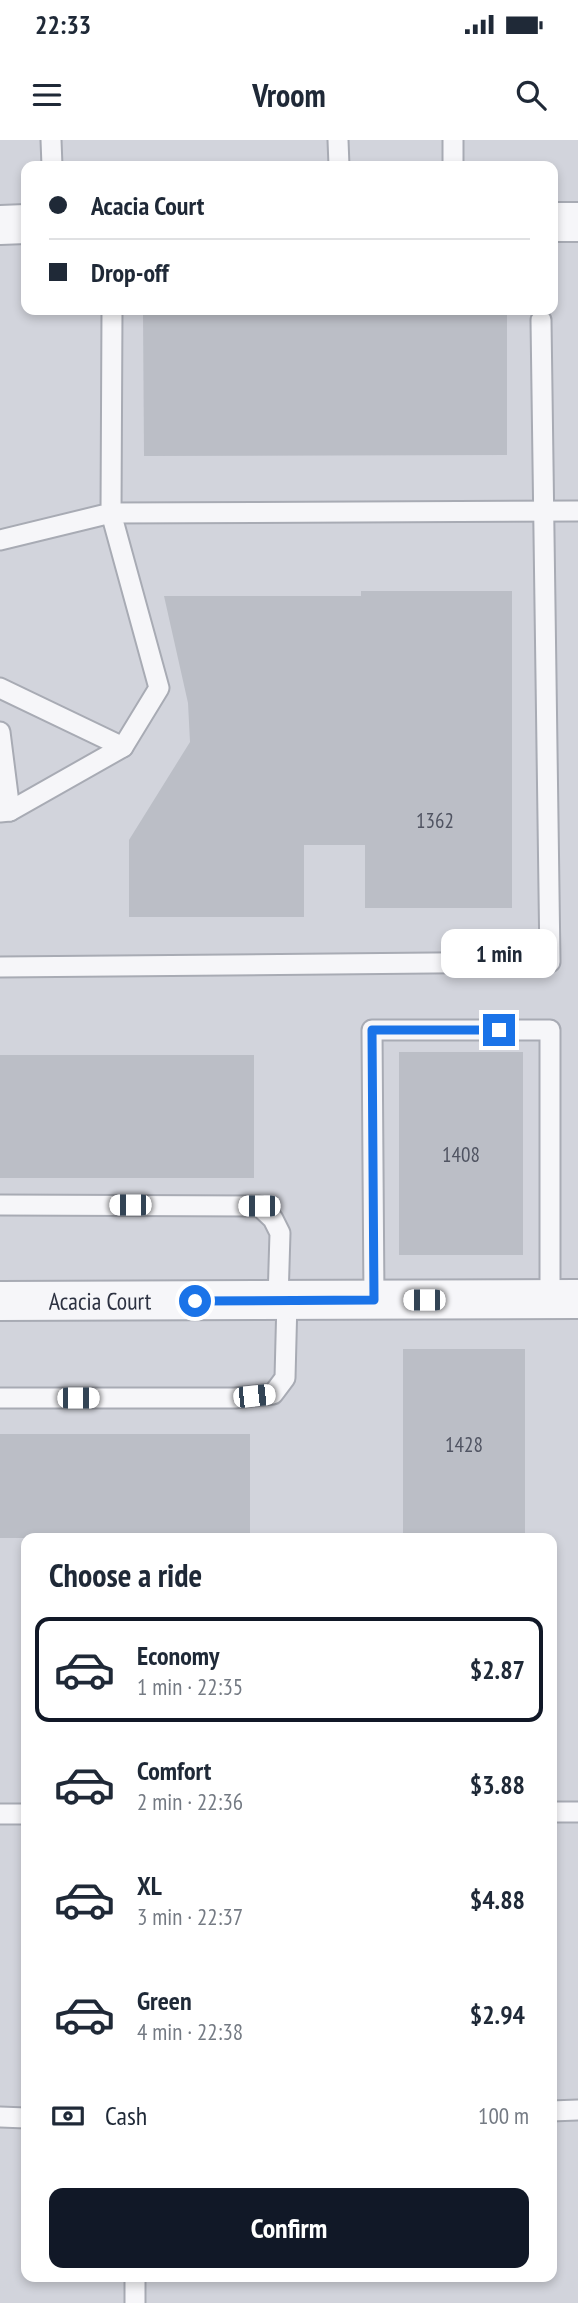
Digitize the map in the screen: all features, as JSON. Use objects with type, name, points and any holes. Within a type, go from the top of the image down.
[{"type":"street","points":[[558,222],[578,222]]},
{"type":"street","points":[[0,225],[21,225]]},
{"type":"street","name":"Acacia Court","points":[[0,1301],[564,1299]]},
{"type":"lane","points":[[51,140],[52,161]]},
{"type":"lane","points":[[338,140],[339,161]]},
{"type":"lane","points":[[453,140],[453,161]]},
{"type":"lane","points":[[0,732],[5,812],[123,747],[159,688],[111,513],[112,315]]},
{"type":"lane","points":[[0,967],[550,962],[541,320]]},
{"type":"lane","points":[[0,540],[111,513],[578,510]]},
{"type":"lane","points":[[0,688],[123,747]]},
{"type":"lane","points":[[374,1300],[372,1030],[550,1030],[564,1299]]},
{"type":"lane","points":[[0,1205],[259,1206],[272,1219],[280,1233],[285,1378],[273,1394],[235,1398],[0,1398]]},
{"type":"lane","points":[[557,1812],[578,1812]]},
{"type":"lane","points":[[0,1814],[21,1814]]},
{"type":"lane","points":[[557,2111],[578,2110]]},
{"type":"lane","points":[[0,2118],[21,2118]]},
{"type":"lane","points":[[135,2282],[135,2303]]},
{"type":"shaded area","points":[[0,140],[578,140],[578,2303],[0,2303]]},
{"type":"building","points":[[143,315],[507,315],[507,455],[144,456]]},
{"type":"building","points":[[361,591],[512,591],[512,908],[365,908],[365,845],[304,845],[304,917],[129,917],[129,840],[190,742],[188,703],[164,596],[361,596]]},
{"type":"building","points":[[399,1052],[523,1052],[523,1255],[399,1255]]},
{"type":"building","points":[[0,1055],[254,1055],[254,1178],[0,1178]]},
{"type":"building","points":[[403,1349],[525,1349],[525,1533],[403,1533]]},
{"type":"building","points":[[0,1434],[250,1434],[250,1533],[21,1533],[21,1538],[0,1538]]},
{"type":"route","points":[[195,1301],[374,1300],[372,1030],[499,1030]]}]
